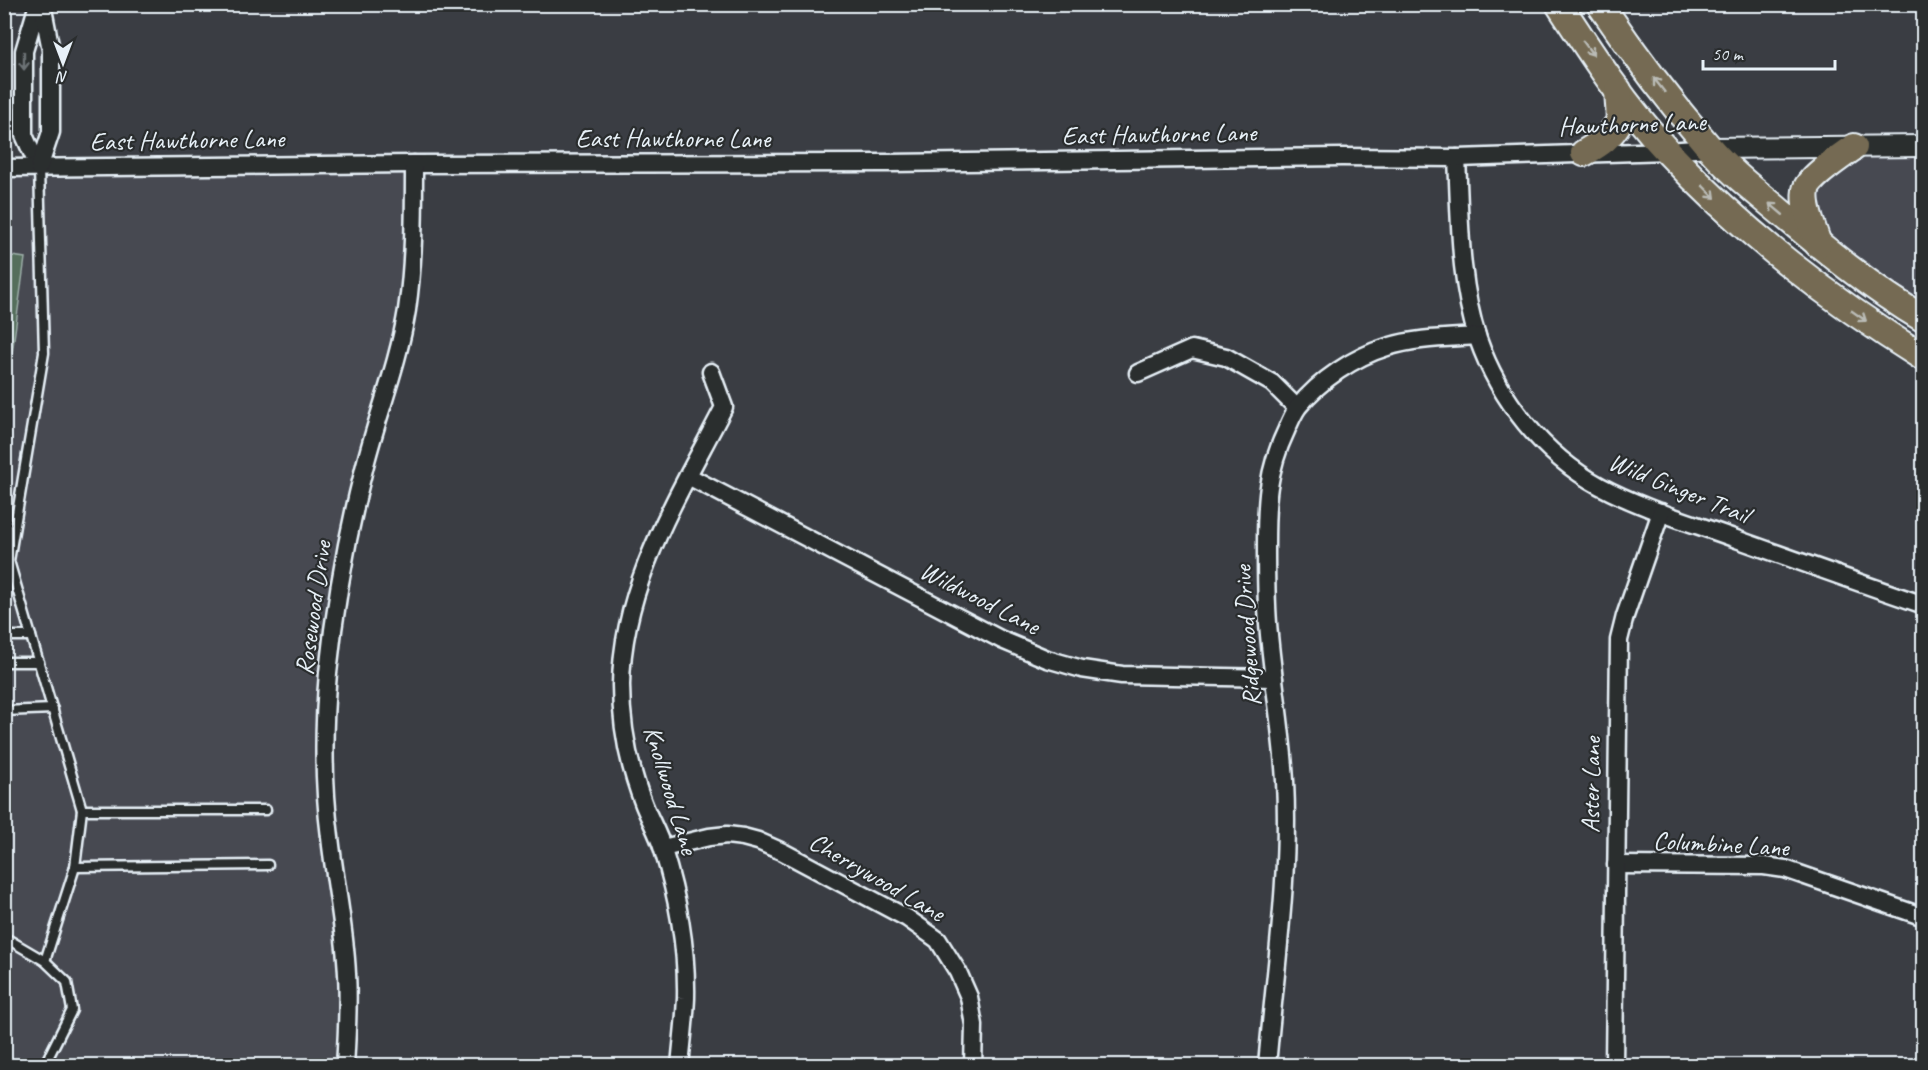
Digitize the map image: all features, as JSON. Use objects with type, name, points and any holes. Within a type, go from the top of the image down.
[{"type":"main road","points":[[1559,4],[1618,90],[1667,151],[1748,231],[1816,286],[1923,358]]},
{"type":"main road","points":[[1600,4],[1709,148],[1818,244],[1873,286],[1923,319]]},
{"type":"main road","points":[[1584,153],[1611,136],[1618,124],[1620,120],[1618,90]]},
{"type":"main road","points":[[1818,244],[1806,205],[1806,188],[1813,179],[1854,147]]},
{"type":"street","points":[[39,168],[24,135],[24,51],[40,4]]},
{"type":"street","points":[[39,168],[51,132],[51,50],[40,4]]},
{"type":"street","name":"Hawthorne Lane","points":[[1342,157],[1457,158],[1709,148],[1923,146]]},
{"type":"street","name":"East Hawthorne Lane","points":[[4,168],[889,163],[1342,157]]},
{"type":"street","name":"Wild Ginger Trail","points":[[1457,158],[1462,252],[1469,302],[1477,336],[1497,383],[1542,443],[1576,471],[1618,495],[1923,605]]},
{"type":"street","name":"Rosewood Drive","points":[[345,1065],[348,1017],[347,973],[342,914],[330,841],[324,761],[328,675],[348,538],[363,470],[394,368],[406,310],[414,238],[414,164]]},
{"type":"street","name":"Ridgewood Drive","points":[[1267,1065],[1287,852],[1282,737],[1266,591],[1267,491],[1277,449],[1297,408],[1343,368],[1389,346],[1477,336]]},
{"type":"street","points":[[1138,373],[1192,349],[1226,357],[1272,382],[1297,408]]},
{"type":"street","name":"Knollwood Lane","points":[[680,1065],[685,1019],[685,966],[676,898],[663,848],[643,804],[631,763],[623,720],[621,684],[627,626],[643,569],[724,407],[711,372]]},
{"type":"street","name":"Wildwood Lane","points":[[688,476],[1002,640],[1047,659],[1082,669],[1122,675],[1274,678]]},
{"type":"street","name":"Aster Lane","points":[[1614,1065],[1619,640],[1661,512]]},
{"type":"street","name":"Cherrywood Lane","points":[[663,848],[726,835],[758,841],[907,918],[938,940],[958,972],[969,997],[974,1025],[973,1065]]},
{"type":"street","name":"Columbine Lane","points":[[1616,865],[1764,866],[1785,869],[1923,917]]},
{"type":"lane","points":[[39,168],[44,353],[9,561],[82,810],[75,867],[45,961]]},
{"type":"lane","points":[[4,636],[31,636]]},
{"type":"lane","points":[[4,662],[39,662]]},
{"type":"lane","points":[[4,711],[53,710]]},
{"type":"lane","points":[[82,810],[266,810]]},
{"type":"lane","points":[[75,867],[268,865]]},
{"type":"lane","points":[[4,937],[45,961],[66,982],[72,1010],[44,1065]]},
{"type":"shaded area","points":[[1923,146],[1923,310],[1829,252],[1806,188],[1854,147]]},
{"type":"shaded area","points":[[406,170],[409,248],[395,337],[316,736],[323,851],[338,932],[337,1065],[5,1065],[4,178]]},
{"type":"green space","points":[[4,255],[25,258],[5,405]]}]
